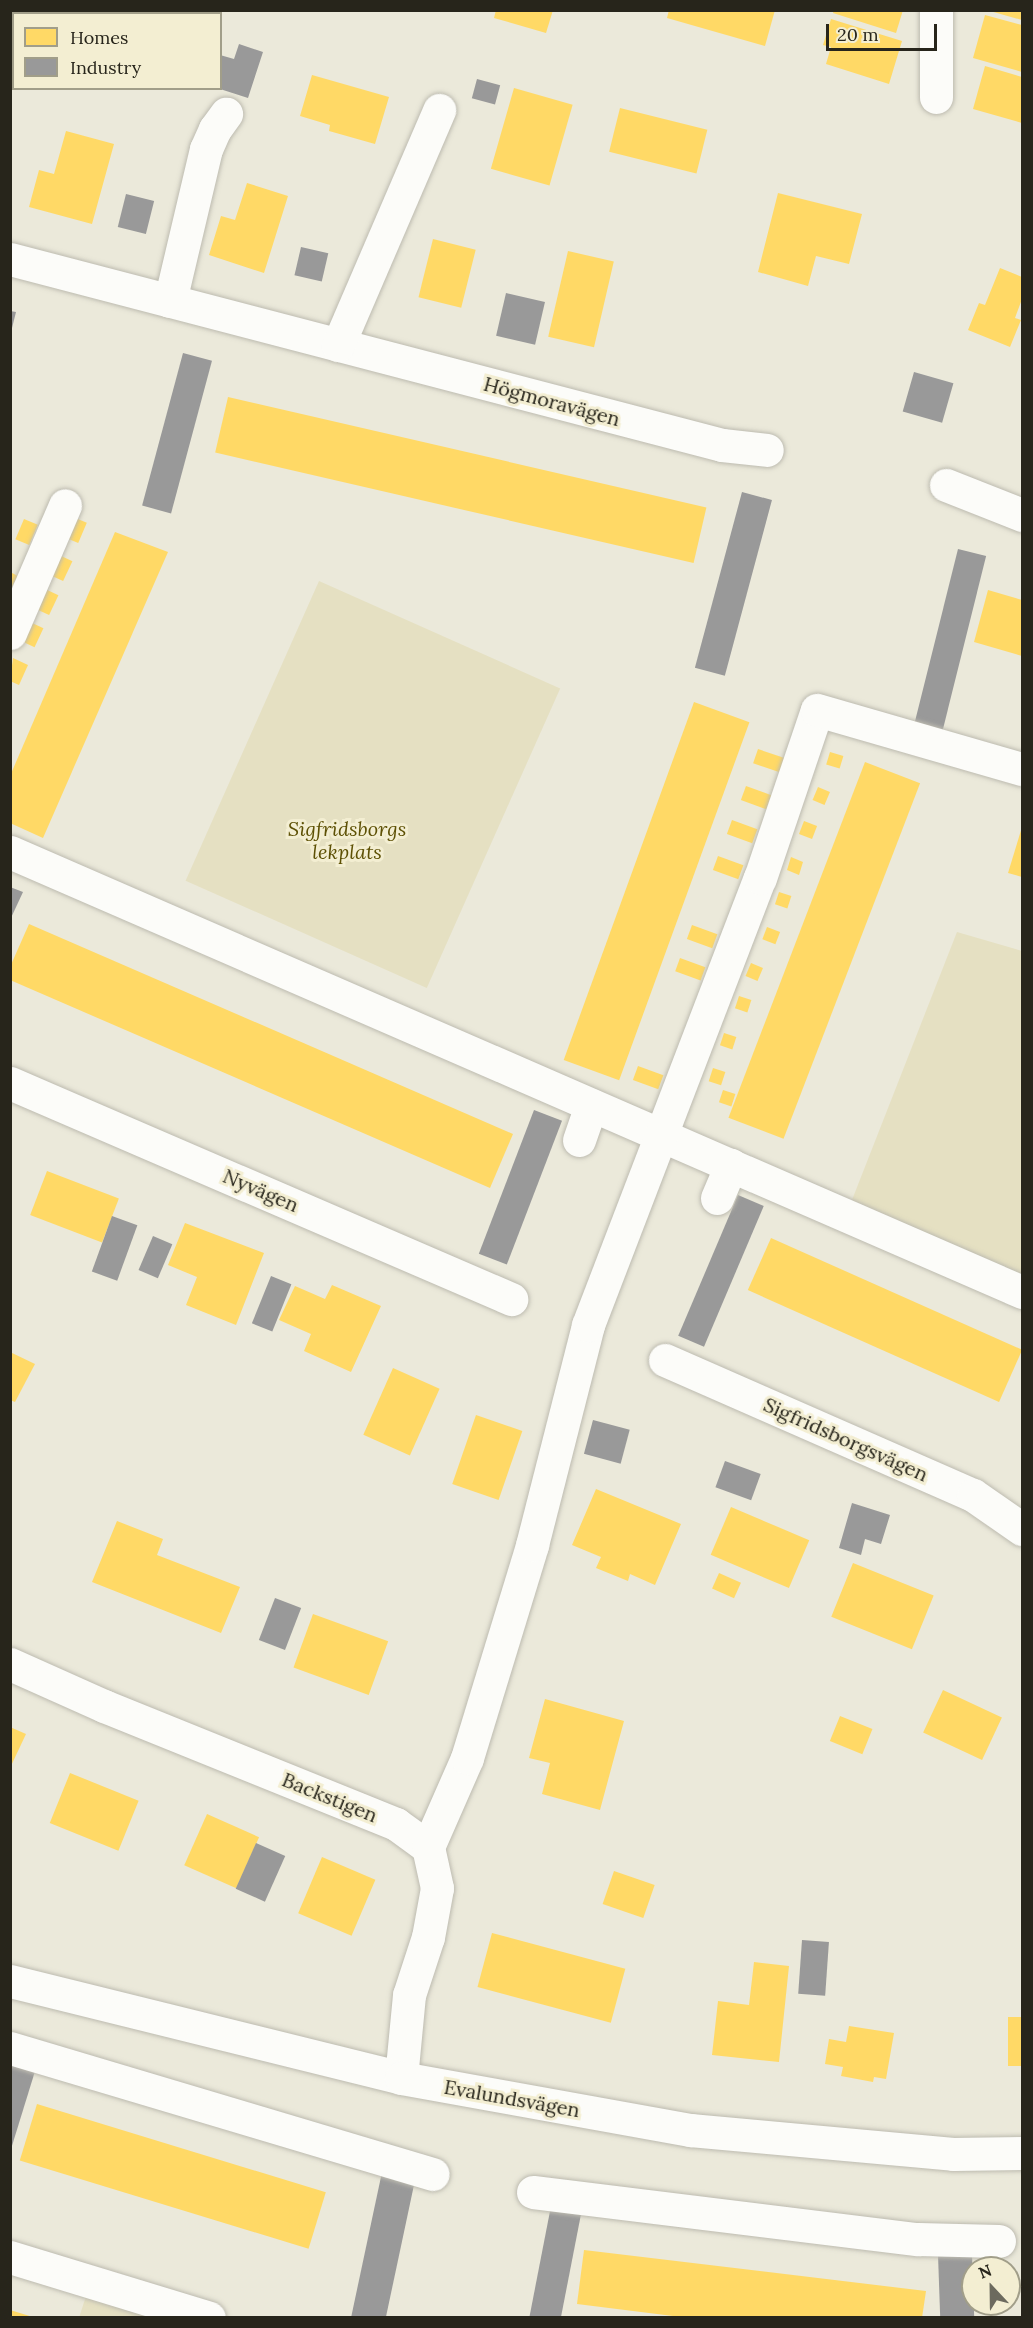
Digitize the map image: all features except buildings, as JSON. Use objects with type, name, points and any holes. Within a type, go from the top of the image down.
[{"type":"street","points":[[936,10],[936,97]]},
{"type":"street","points":[[338,345],[439,110]]},
{"type":"street","points":[[170,301],[206,149],[215,129],[226,114]]},
{"type":"street","name":"Högmoravägen","points":[[10,259],[722,445],[767,450]]},
{"type":"street","points":[[946,484],[1023,515]]},
{"type":"street","points":[[10,633],[65,505]]},
{"type":"street","points":[[401,2078],[410,1995],[428,1938],[437,1888],[428,1847],[466,1758],[532,1545],[588,1325],[760,878],[817,710],[1023,769]]},
{"type":"street","points":[[10,852],[1023,1292]]},
{"type":"street","name":"Nyvägen","points":[[10,1083],[511,1299]]},
{"type":"street","points":[[579,1140],[591,1105]]},
{"type":"street","points":[[717,1198],[731,1165]]},
{"type":"street","name":"Sigfridsborgsvägen","points":[[665,1360],[973,1495],[1023,1529]]},
{"type":"street","name":"Backstigen","points":[[10,1664],[115,1710],[396,1824],[428,1847]]},
{"type":"street","name":"Evalundsvägen","points":[[10,1981],[401,2078],[690,2130],[953,2154],[1023,2153]]},
{"type":"street","points":[[10,2048],[433,2174]]},
{"type":"street","points":[[533,2192],[918,2239],[999,2241]]},
{"type":"street","points":[[10,2257],[209,2318]]},
{"type":"green space","name":"Sigfridsborgs lekplats","points":[[319,581],[560,688],[427,988],[186,881]]},
{"type":"green space","points":[[957,932],[1022,951],[1022,1277],[852,1200]]},
{"type":"green space","points":[[86,2296],[152,2318],[79,2318]]}]
